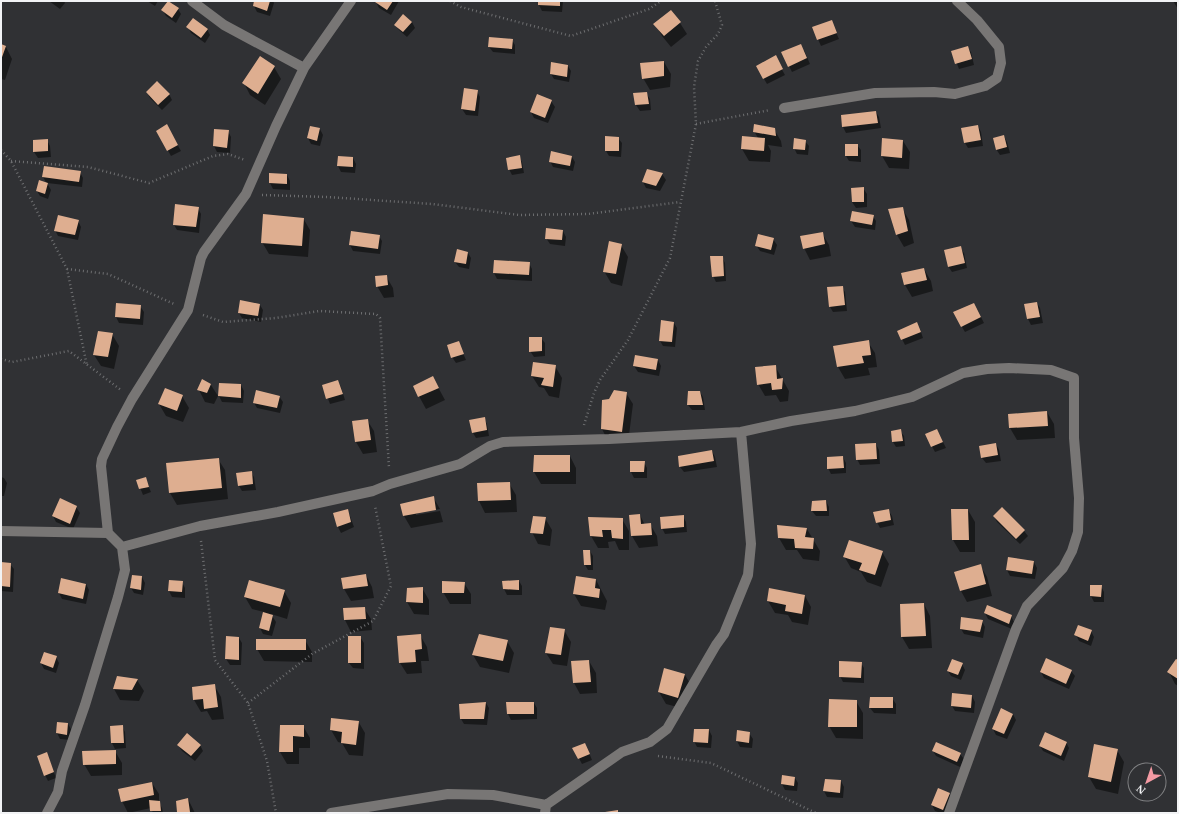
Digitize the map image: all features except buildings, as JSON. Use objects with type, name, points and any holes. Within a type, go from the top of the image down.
[{"type":"street","points":[[192,1],[224,25],[304,68]]},
{"type":"street","points":[[48,813],[58,792],[62,771],[85,705],[125,570],[122,547],[108,533],[101,462],[132,399],[188,310],[201,258],[204,252],[246,194],[304,68],[351,1]]},
{"type":"street","points":[[784,108],[875,93],[934,92],[955,94],[985,86],[997,78],[1001,63],[999,47],[977,20],[957,1]]},
{"type":"street","points":[[122,547],[200,526],[278,512],[372,491],[390,484],[460,464],[490,446],[502,442],[580,440],[742,432],[791,421],[869,408],[912,396],[964,374],[987,369],[1009,368],[1051,370],[1074,378],[1074,438],[1079,498],[1078,532],[1072,551],[1063,568],[1028,606],[1016,629],[948,813]]},
{"type":"street","points":[[331,813],[448,794],[492,795],[546,809],[622,752],[650,742],[666,729],[724,634],[748,575],[752,544],[742,432]]},
{"type":"street","points":[[1,531],[108,533]]},
{"type":"path","points":[[450,1],[460,7],[571,36],[649,9],[661,1]]},
{"type":"path","points":[[580,440],[594,393],[600,380],[628,340],[670,258],[696,124],[694,87],[698,61],[706,47],[718,34],[722,25],[715,1]]},
{"type":"path","points":[[696,124],[784,108]]},
{"type":"path","points":[[1,150],[11,160],[66,269],[87,366]]},
{"type":"path","points":[[11,160],[88,167],[149,183],[213,156],[228,154],[259,165]]},
{"type":"path","points":[[246,194],[327,197],[432,204],[519,214],[588,214],[680,202]]},
{"type":"path","points":[[66,269],[108,274],[188,310],[223,322],[276,318],[319,311],[379,315],[390,484]]},
{"type":"path","points":[[1,359],[12,362],[69,351],[132,399]]},
{"type":"path","points":[[248,703],[312,654],[373,621],[391,586],[372,491]]},
{"type":"path","points":[[200,526],[215,660],[248,703],[267,761],[276,813]]},
{"type":"path","points":[[651,756],[711,763],[816,813]]}]
